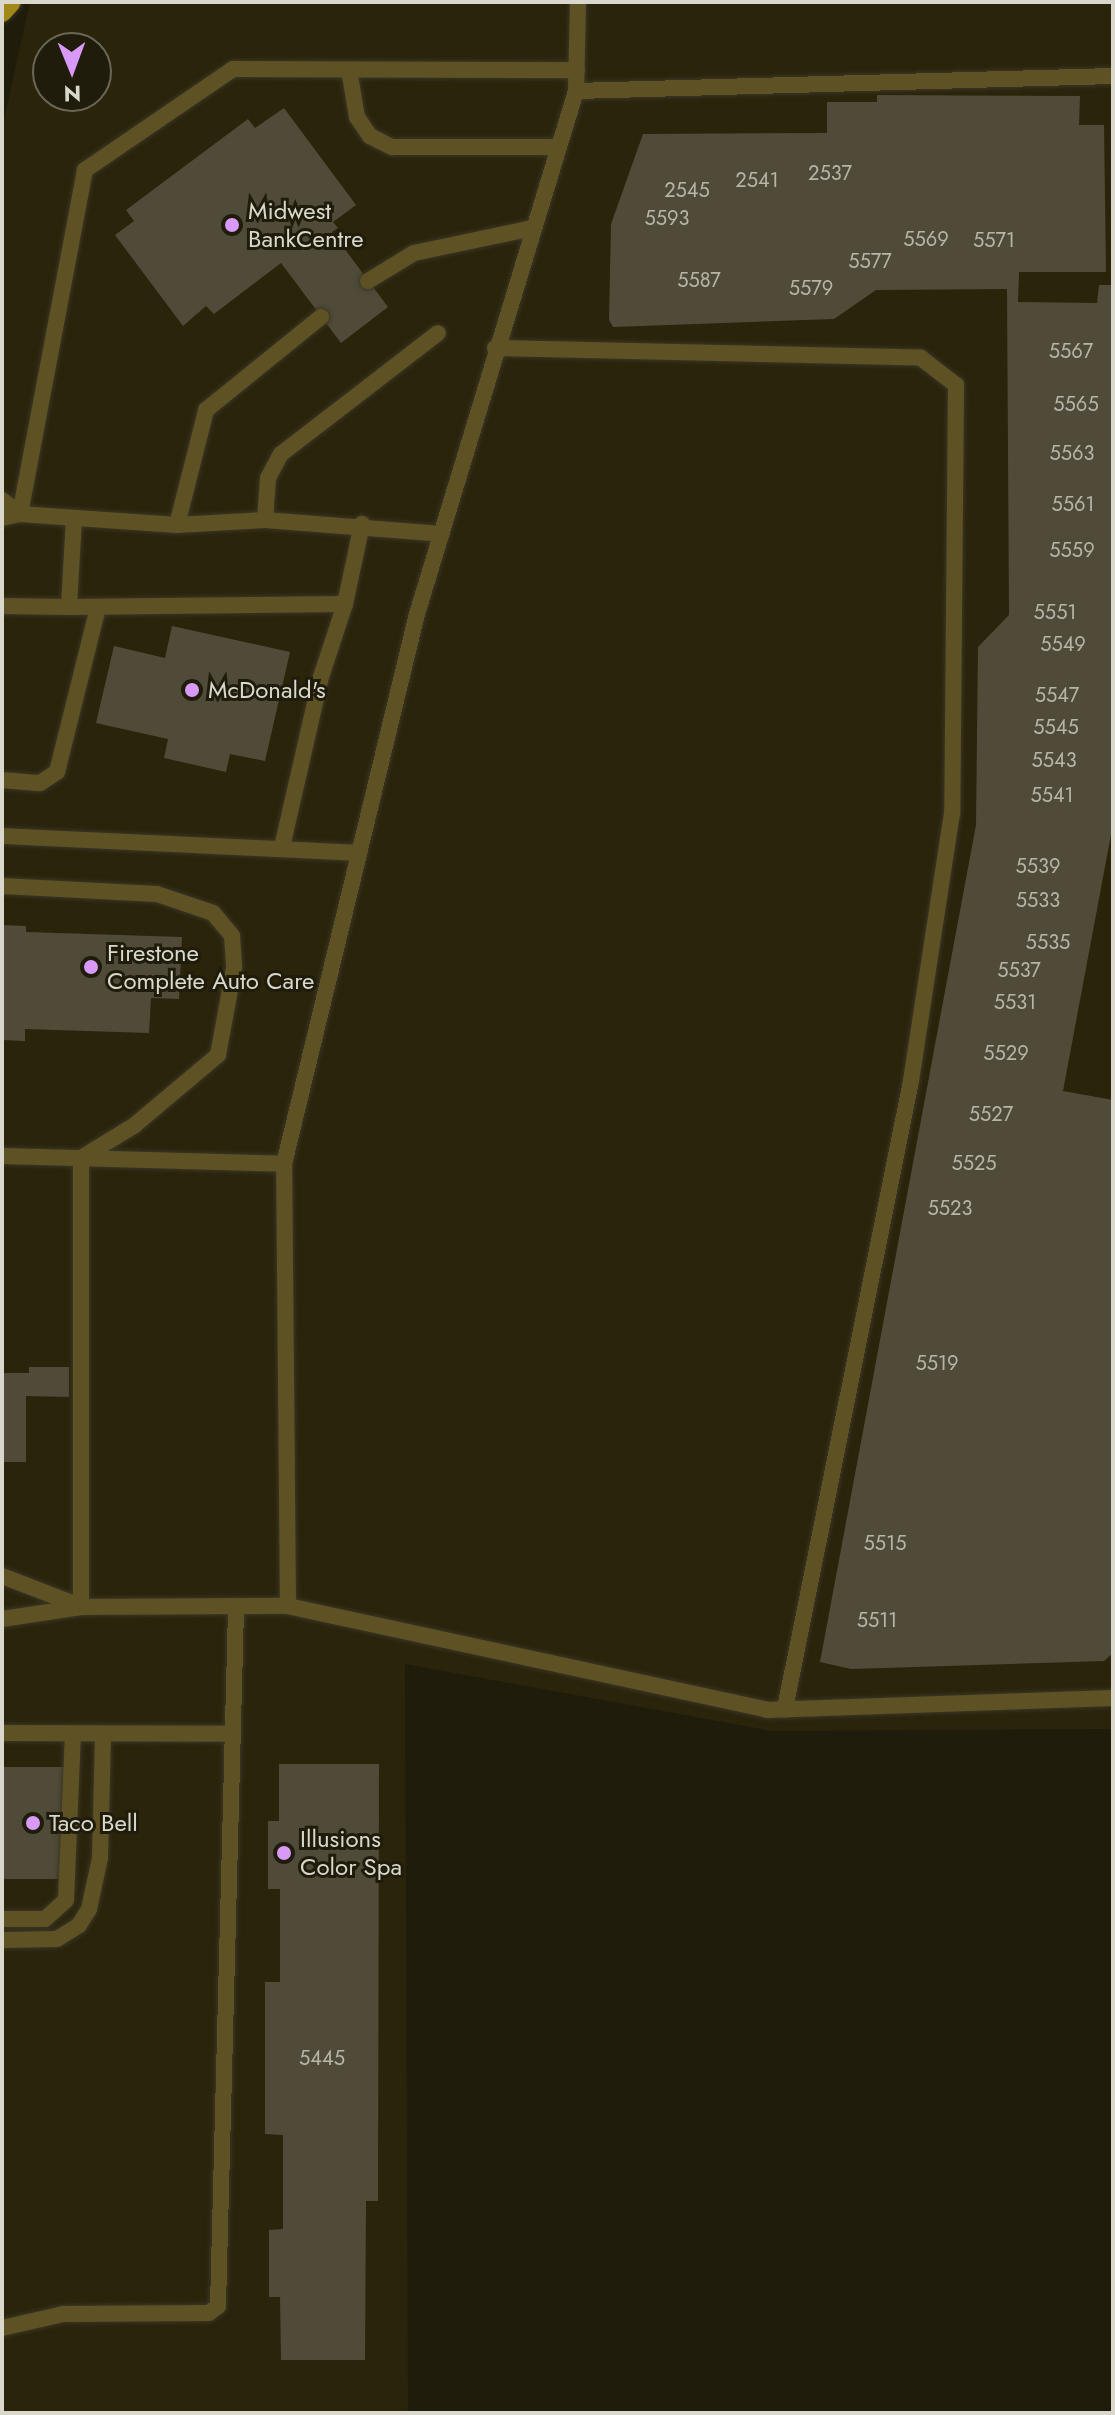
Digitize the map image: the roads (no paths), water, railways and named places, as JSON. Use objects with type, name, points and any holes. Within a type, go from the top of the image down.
[{"type":"main road","points":[[2,12],[11,2]]},
{"type":"lane","points":[[288,1606],[284,1164],[359,853],[441,534],[495,348],[576,91],[578,2]]},
{"type":"lane","points":[[20,514],[85,170],[233,69],[577,70]]},
{"type":"lane","points":[[349,70],[357,117],[370,136],[392,147],[559,147]]},
{"type":"lane","points":[[576,91],[1113,76]]},
{"type":"lane","points":[[368,281],[414,253],[533,228]]},
{"type":"lane","points":[[177,525],[206,410],[321,317]]},
{"type":"lane","points":[[265,520],[268,478],[281,454],[438,333]]},
{"type":"lane","points":[[495,348],[921,358],[956,385],[952,813],[911,1081],[785,1709]]},
{"type":"lane","points":[[2,500],[20,514]]},
{"type":"lane","points":[[2,518],[20,514],[177,525],[265,520],[362,524],[441,534]]},
{"type":"lane","points":[[69,607],[74,519]]},
{"type":"lane","points":[[282,847],[321,677],[345,604],[362,524]]},
{"type":"lane","points":[[2,606],[345,604]]},
{"type":"lane","points":[[2,780],[40,783],[57,772],[98,607]]},
{"type":"lane","points":[[2,836],[359,853]]},
{"type":"lane","points":[[2,886],[157,894],[213,913],[232,936],[234,968],[218,1055],[135,1125],[81,1158]]},
{"type":"lane","points":[[2,1156],[284,1164]]},
{"type":"lane","points":[[81,1158],[81,1607]]},
{"type":"lane","points":[[2,1576],[81,1607]]},
{"type":"lane","points":[[2,1619],[81,1607],[288,1606],[499,1656],[785,1709],[1113,1698]]},
{"type":"lane","points":[[2,2328],[63,2314],[209,2313],[218,2306],[236,1607]]},
{"type":"lane","points":[[2,1733],[233,1734]]},
{"type":"lane","points":[[2,1919],[45,1919],[66,1900],[73,1734]]},
{"type":"lane","points":[[2,1940],[57,1939],[79,1925],[89,1909],[100,1858],[103,1734]]},
{"type":"place","name":"Midwest BankCentre","points":[[232,225]]},
{"type":"place","name":"McDonald's","points":[[192,690]]},
{"type":"place","name":"Firestone Complete Auto Care","points":[[91,967]]},
{"type":"place","name":"Taco Bell","points":[[33,1823]]},
{"type":"place","name":"Illusions Color Spa","points":[[284,1853]]}]
